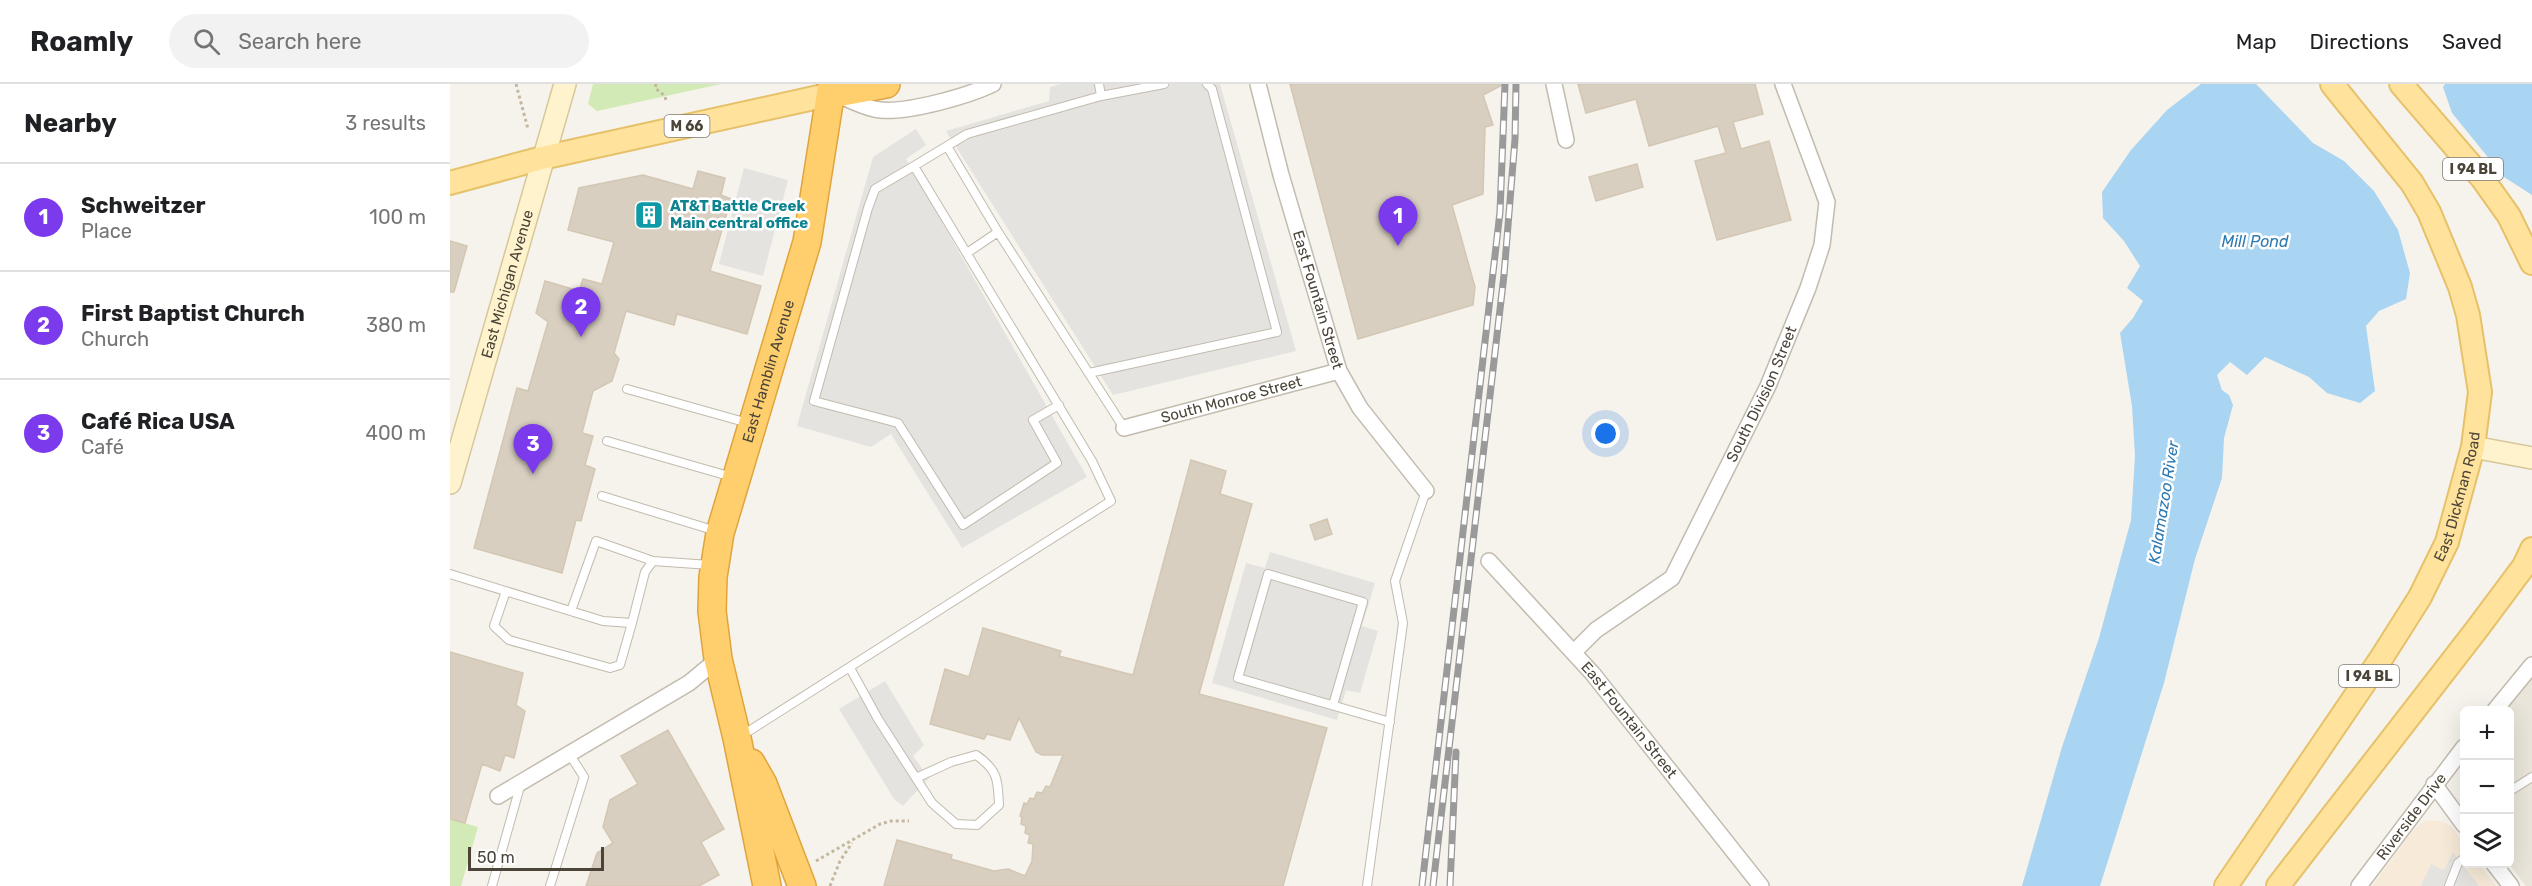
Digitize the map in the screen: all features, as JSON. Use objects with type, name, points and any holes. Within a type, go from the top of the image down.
[{"type":"highway","points":[[838,87],[886,84]]},
{"type":"highway","name":"East Hamblin Avenue","points":[[737,738],[718,659],[712,611],[720,533],[807,242],[838,87]]},
{"type":"highway","points":[[737,738],[763,784],[796,867],[805,874]]},
{"type":"highway","points":[[737,738],[767,886]]},
{"type":"main road","name":"East Dickman Road","points":[[2226,886],[2382,657],[2420,597],[2447,542],[2473,447],[2480,392],[2468,315],[2460,287],[2429,212],[2412,183],[2332,84]]},
{"type":"main road","name":"I 94 BL","points":[[2401,84],[2482,178],[2509,216],[2532,263]]},
{"type":"main road","name":"M 66","points":[[450,183],[542,158],[838,87]]},
{"type":"main road","points":[[2278,886],[2524,566],[2532,549]]},
{"type":"street","name":"East Michigan Avenue","points":[[450,483],[565,84]]},
{"type":"street","points":[[838,87],[880,110],[913,107],[977,91],[993,84]]},
{"type":"street","name":"East Fountain Street","points":[[1258,84],[1281,175],[1339,371],[1360,408],[1426,491]]},
{"type":"street","points":[[1554,84],[1566,140]]},
{"type":"street","name":"South Division Street","points":[[1574,652],[1596,630],[1672,578],[1768,386],[1808,288],[1822,244],[1827,202],[1782,84]]},
{"type":"street","name":"South Monroe Street","points":[[1124,428],[1339,371]]},
{"type":"street","points":[[2473,447],[2532,458]]},
{"type":"street","name":"East Fountain Street","points":[[1489,561],[1574,652],[1761,886]]},
{"type":"street","points":[[498,796],[689,683],[718,659]]},
{"type":"street","points":[[2499,706],[2532,665]]},
{"type":"street","name":"Riverside Drive","points":[[2359,886],[2460,752]]},
{"type":"street","points":[[2434,784],[2460,817]]},
{"type":"street","points":[[2497,868],[2511,886]]},
{"type":"lane","points":[[1099,84],[1101,96]]},
{"type":"lane","points":[[1059,405],[1033,420],[1057,464],[963,525],[898,423],[814,401],[875,189],[967,134],[1101,96],[1164,84]]},
{"type":"lane","points":[[1089,373],[1276,332],[1212,89],[1207,84]]},
{"type":"lane","points":[[947,146],[998,232],[1124,428]]},
{"type":"lane","points":[[737,738],[1111,501],[1092,461],[914,166]]},
{"type":"lane","points":[[967,254],[998,232]]},
{"type":"lane","points":[[627,389],[752,424]]},
{"type":"lane","points":[[607,441],[736,478]]},
{"type":"lane","points":[[1367,886],[1403,623],[1395,581],[1426,491]]},
{"type":"lane","points":[[602,496],[720,533]]},
{"type":"lane","points":[[571,611],[596,541],[653,561],[715,566]]},
{"type":"lane","points":[[506,591],[494,626],[509,640],[610,668],[620,665],[645,572],[653,561]]},
{"type":"lane","points":[[450,574],[603,621],[632,623]]},
{"type":"lane","points":[[1333,705],[1363,602],[1268,574],[1238,678],[1390,722]]},
{"type":"lane","points":[[850,668],[916,778],[932,803],[956,824],[977,825],[999,805],[998,780],[990,764],[976,755],[951,762],[916,778]]},
{"type":"lane","points":[[550,886],[584,777],[570,754]]},
{"type":"lane","points":[[2514,788],[2532,777]]},
{"type":"lane","points":[[492,886],[521,783]]},
{"type":"lane","points":[[2449,886],[2460,861]]},
{"type":"lane","points":[[2453,877],[2459,886]]},
{"type":"path","points":[[516,84],[528,129]]},
{"type":"path","points":[[656,84],[654,88],[665,96],[666,101]]},
{"type":"path","points":[[805,874],[880,824],[909,820]]},
{"type":"path","points":[[830,886],[840,861],[854,841]]},
{"type":"shaded area","points":[[1061,84],[1220,84],[1296,351],[1113,395],[946,131],[1049,101],[1050,87]]},
{"type":"shaded area","points":[[916,129],[926,145],[906,159],[1087,477],[962,548],[891,434],[871,447],[797,426],[873,157]]},
{"type":"shaded area","points":[[744,168],[788,180],[763,276],[719,264]]},
{"type":"shaded area","points":[[1270,552],[1375,583],[1362,626],[1378,631],[1360,693],[1346,690],[1337,720],[1212,683],[1246,563],[1265,568]]},
{"type":"shaded area","points":[[2532,679],[2532,886],[2526,886],[2512,868],[2514,868],[2514,706],[2509,706]]},
{"type":"shaded area","points":[[885,681],[924,745],[913,756],[929,778],[903,806],[894,799],[839,709]]},
{"type":"shaded area","points":[[2424,821],[2444,822],[2452,827],[2460,838],[2460,868],[2482,868],[2496,886],[2372,886],[2412,832]]},
{"type":"shaded area","points":[[2453,852],[2460,861],[2460,868],[2465,868],[2479,886],[2421,886],[2431,864],[2444,870]]},
{"type":"green space","points":[[593,84],[721,84],[597,111],[588,104]]},
{"type":"green space","points":[[450,819],[478,827],[461,886],[450,886]]},
{"type":"water","points":[[2201,84],[2256,84],[2313,143],[2344,161],[2374,191],[2398,230],[2410,273],[2406,299],[2379,311],[2366,326],[2375,391],[2360,403],[2327,393],[2309,377],[2265,357],[2247,375],[2230,362],[2217,375],[2222,390],[2229,395],[2233,405],[2224,438],[2222,478],[2195,559],[2164,683],[2100,886],[2022,886],[2062,747],[2099,638],[2131,520],[2135,456],[2132,406],[2120,333],[2133,318],[2143,301],[2127,288],[2140,266],[2124,241],[2103,218],[2102,192],[2131,150],[2167,110]]},
{"type":"water","points":[[2445,84],[2532,84],[2532,195],[2504,177],[2452,113],[2443,87]]},
{"type":"building","points":[[1290,84],[1504,84],[1483,95],[1493,125],[1485,127],[1483,194],[1452,205],[1475,287],[1473,305],[1358,339]]},
{"type":"building","points":[[1578,84],[1755,84],[1763,114],[1733,122],[1741,149],[1769,141],[1791,220],[1717,240],[1695,161],[1726,153],[1718,126],[1649,146],[1636,99],[1586,113]]},
{"type":"building","points":[[1637,164],[1643,187],[1596,201],[1589,177]]},
{"type":"building","points":[[698,171],[725,178],[721,195],[731,199],[710,271],[761,286],[747,334],[677,314],[674,325],[626,311],[614,353],[619,359],[612,381],[593,391],[582,433],[593,436],[585,465],[595,469],[581,521],[576,520],[562,573],[474,548],[517,388],[528,391],[548,322],[536,313],[545,281],[579,291],[583,279],[602,284],[614,242],[568,230],[579,188],[643,175],[693,189]]},
{"type":"building","points":[[450,241],[467,246],[454,292],[450,292]]},
{"type":"building","points":[[1191,460],[1226,471],[1220,494],[1252,504],[1199,694],[1327,728],[1283,886],[884,886],[897,840],[952,855],[951,859],[994,871],[1008,869],[1025,876],[1032,861],[1033,844],[1028,843],[1030,835],[1025,833],[1026,826],[1021,824],[1022,817],[1020,816],[1024,803],[1027,804],[1030,798],[1034,799],[1037,792],[1042,793],[1046,786],[1050,787],[1063,755],[1042,755],[1036,752],[1019,718],[1010,740],[987,734],[984,739],[930,724],[945,669],[969,677],[983,628],[1061,651],[1059,656],[1133,675]]},
{"type":"building","points":[[1327,519],[1332,534],[1315,540],[1310,525]]},
{"type":"building","points":[[450,652],[523,673],[516,705],[525,711],[514,758],[505,755],[500,771],[482,764],[465,823],[450,819]]},
{"type":"building","points":[[668,730],[724,829],[701,842],[719,875],[699,886],[586,886],[597,853],[613,843],[603,827],[610,800],[638,784],[621,756]]},
{"type":"railway","points":[[1422,886],[1500,212],[1505,84]]},
{"type":"railway","points":[[1433,886],[1504,275],[1515,139],[1516,84]]},
{"type":"railway","points":[[1450,886],[1456,752]]},
{"type":"place","name":"AT&T Battle Creek Main central office","points":[[649,215]]},
{"type":"place","name":"Schweitzer","points":[[1398,246]]},
{"type":"place","name":"First Baptist Church","points":[[581,337]]},
{"type":"place","name":"Café Rica USA","points":[[533,474]]},
{"type":"water label","name":"Mill Pond","points":[[2255,241]]},
{"type":"water label","name":"Kalamazoo River","points":[[2163,502]]}]
